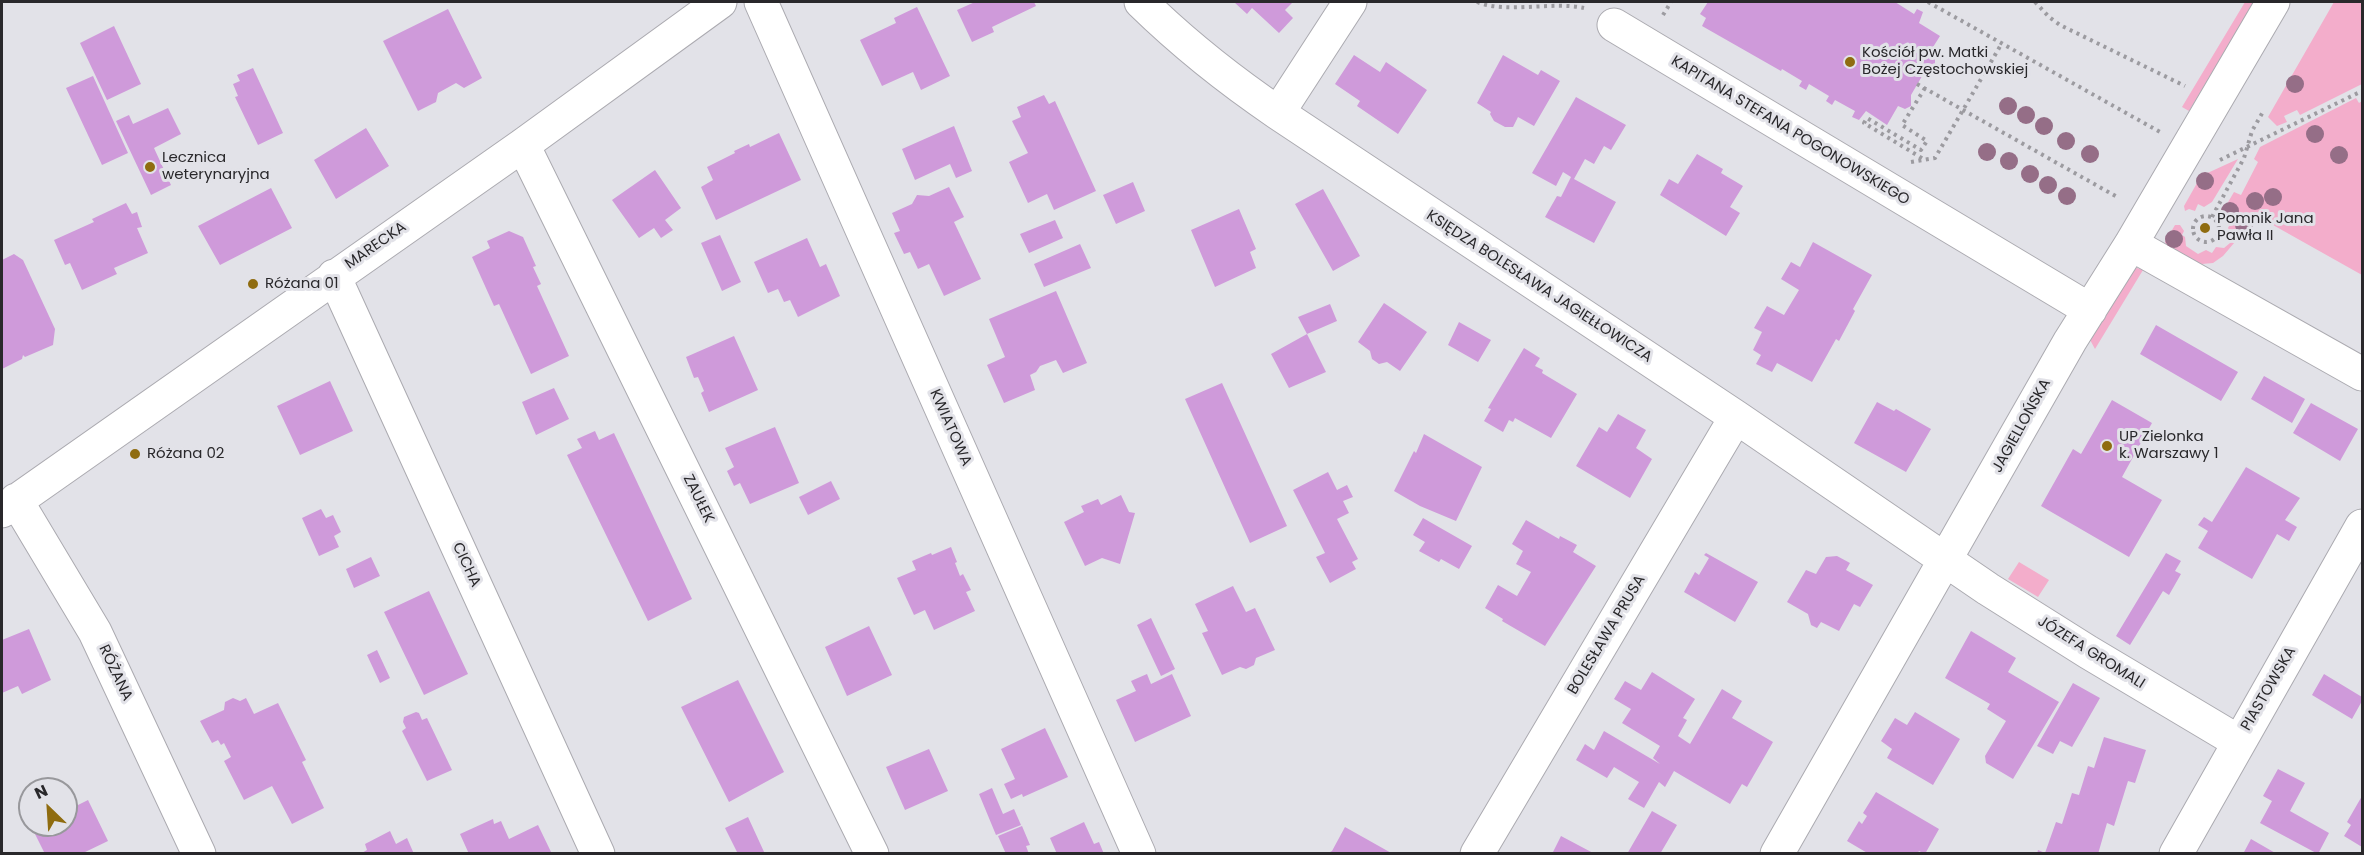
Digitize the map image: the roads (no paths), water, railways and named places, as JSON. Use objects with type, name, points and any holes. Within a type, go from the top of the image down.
[{"type":"street","name":"MARECKA","points":[[9,506],[333,276],[523,145],[720,2]]},
{"type":"street","name":"KWIATOWA","points":[[761,2],[1139,854]]},
{"type":"street","name":"KSIĘDZA BOLESŁAWA JAGIEŁŁOWICZA","points":[[1141,2],[1186,45],[1234,83],[1736,417],[1946,560]]},
{"type":"street","points":[[1278,113],[1350,2]]},
{"type":"street","name":"JAGIELLOŃSKA","points":[[1777,854],[1922,597],[1946,560],[2090,310],[2132,244],[2273,2]]},
{"type":"street","name":"KAPITANA STEFANA POGONOWSKIEGO","points":[[1614,25],[2090,310]]},
{"type":"street","name":"ZAUŁEK","points":[[523,145],[872,854]]},
{"type":"street","points":[[2132,244],[2362,374]]},
{"type":"street","name":"CICHA","points":[[333,276],[598,854]]},
{"type":"street","name":"BOLESŁAWA PRUSA","points":[[1477,854],[1736,417]]},
{"type":"street","name":"RÓŻANA","points":[[9,506],[95,632],[199,854]]},
{"type":"street","name":"PIASTOWSKA","points":[[2176,854],[2362,526]]},
{"type":"street","name":"JÓZEFA GROMALI","points":[[1946,560],[2088,652],[2239,742]]},
{"type":"place","name":"Kościół pw. Matki Bożej Częstochowskiej","points":[[1850,62]]},
{"type":"place","name":"Lecznica weterynaryjna","points":[[150,167]]},
{"type":"place","name":"Pomnik Jana Pawła II","points":[[2205,228]]},
{"type":"place","name":"Różana 01","points":[[253,284]]},
{"type":"place","name":"UP Zielonka k. Warszawy 1","points":[[2107,446]]},
{"type":"place","name":"Różana 02","points":[[135,454]]}]
